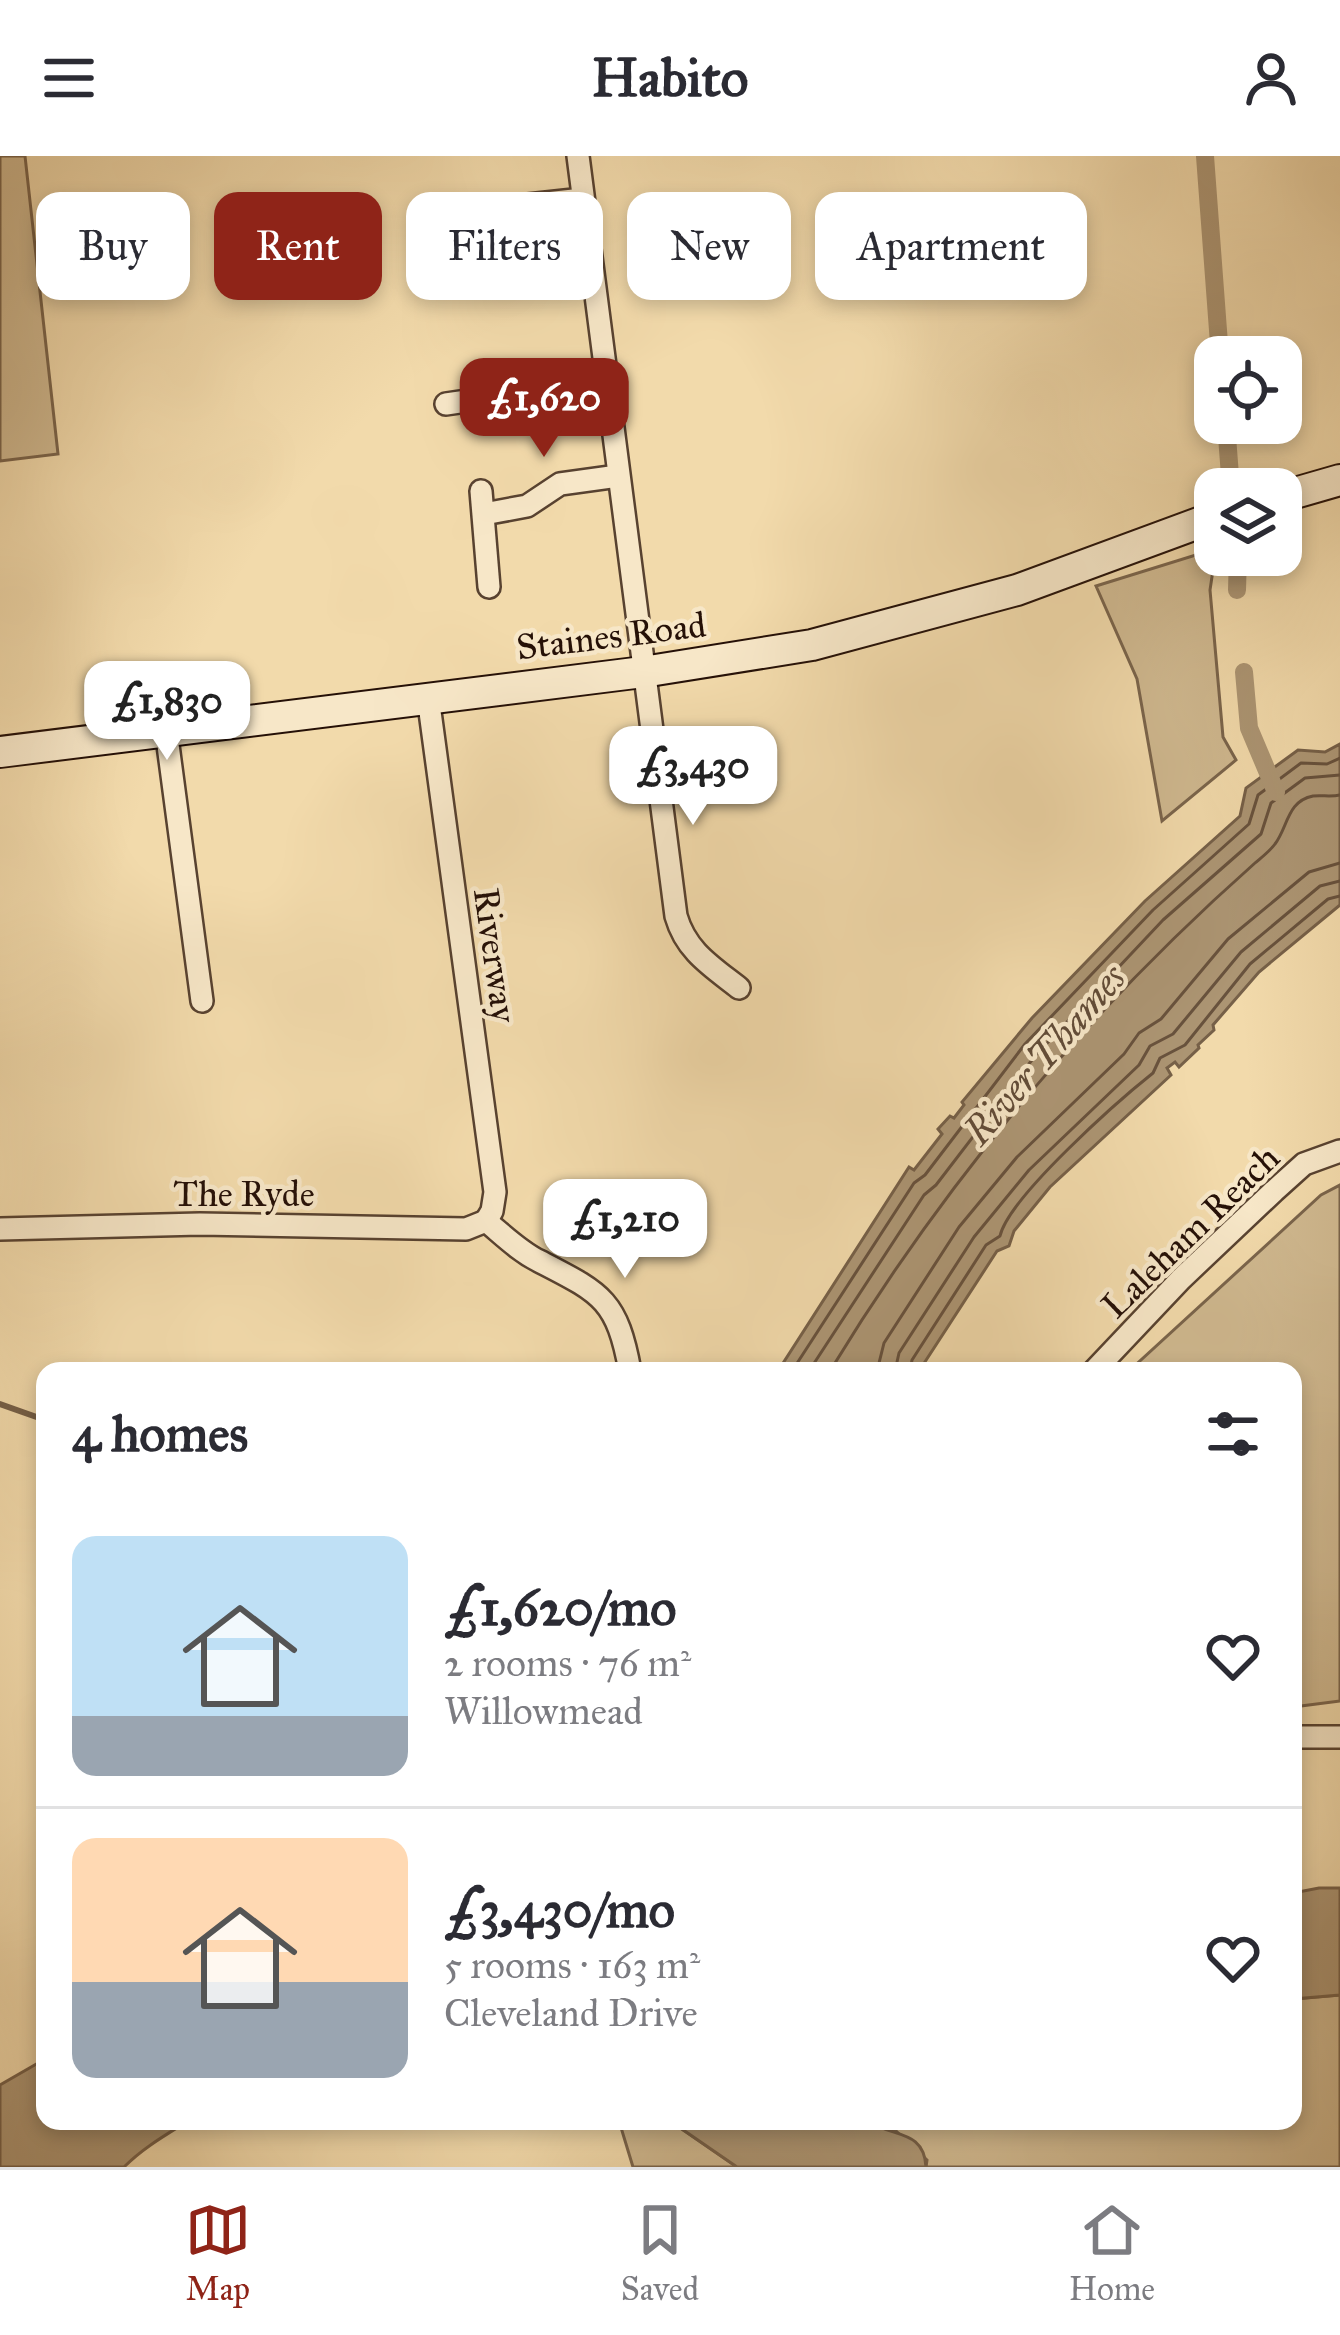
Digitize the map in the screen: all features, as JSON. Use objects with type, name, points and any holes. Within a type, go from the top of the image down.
[{"type":"main road","points":[[1302,491],[1340,480]]},
{"type":"main road","name":"Staines Road","points":[[0,752],[643,672],[812,645],[1017,590],[1194,525]]},
{"type":"street","points":[[578,156],[582,192]]},
{"type":"street","points":[[595,300],[676,916],[682,938],[697,956],[739,988]]},
{"type":"street","points":[[446,404],[605,382]]},
{"type":"street","points":[[488,587],[482,502],[526,506],[560,484],[618,476]]},
{"type":"street","name":"Riverway","points":[[428,697],[495,1192],[486,1221]]},
{"type":"street","points":[[166,730],[201,1001]]},
{"type":"street","name":"Laleham Reach","points":[[1103,1362],[1304,1164],[1340,1151]]},
{"type":"street","points":[[486,1221],[536,1260],[578,1278],[606,1302],[623,1331],[628,1362]]},
{"type":"street","name":"The Ryde","points":[[0,1229],[200,1224],[466,1229],[486,1221]]},
{"type":"street","points":[[1302,1737],[1340,1737]]},
{"type":"shaded area","points":[[0,156],[25,156],[36,300],[41,300],[58,454],[0,461]]},
{"type":"shaded area","points":[[1194,556],[1194,576],[1212,576],[1223,737],[1236,760],[1162,821],[1137,679],[1096,586]]},
{"type":"shaded area","points":[[1340,1185],[1340,1701],[1302,1706],[1302,1362],[1139,1362],[1321,1195]]},
{"type":"shaded area","points":[[1340,1995],[1340,2167],[926,2167],[927,2160],[895,2130],[1302,2130],[1302,1998]]},
{"type":"shaded area","points":[[622,2130],[683,2130],[737,2167],[633,2167]]},
{"type":"water","name":"River Thames","points":[[1340,744],[1340,905],[1259,972],[1199,1048],[1179,1067],[1175,1062],[1167,1068],[1171,1075],[1050,1187],[1014,1231],[1009,1246],[997,1251],[925,1362],[784,1362],[909,1167],[914,1170],[942,1134],[938,1129],[950,1116],[954,1118],[1032,1018],[1145,901],[1240,816],[1246,788],[1298,750],[1325,752]]},
{"type":"water","points":[[1340,1888],[1340,1995],[1302,1998],[1302,1891]]},
{"type":"water","points":[[36,2064],[36,2130],[174,2130],[124,2167],[0,2167],[0,2085]]},
{"type":"water","points":[[683,2130],[888,2130],[913,2140],[926,2167],[737,2167]]},
{"type":"waterway","points":[[1205,156],[1218,336]]},
{"type":"waterway","points":[[1228,444],[1229,468]]},
{"type":"waterway","points":[[1237,576],[1237,590]]},
{"type":"waterway","points":[[1244,672],[1249,728],[1276,792]]},
{"type":"waterway","points":[[0,1404],[36,1417]]}]
